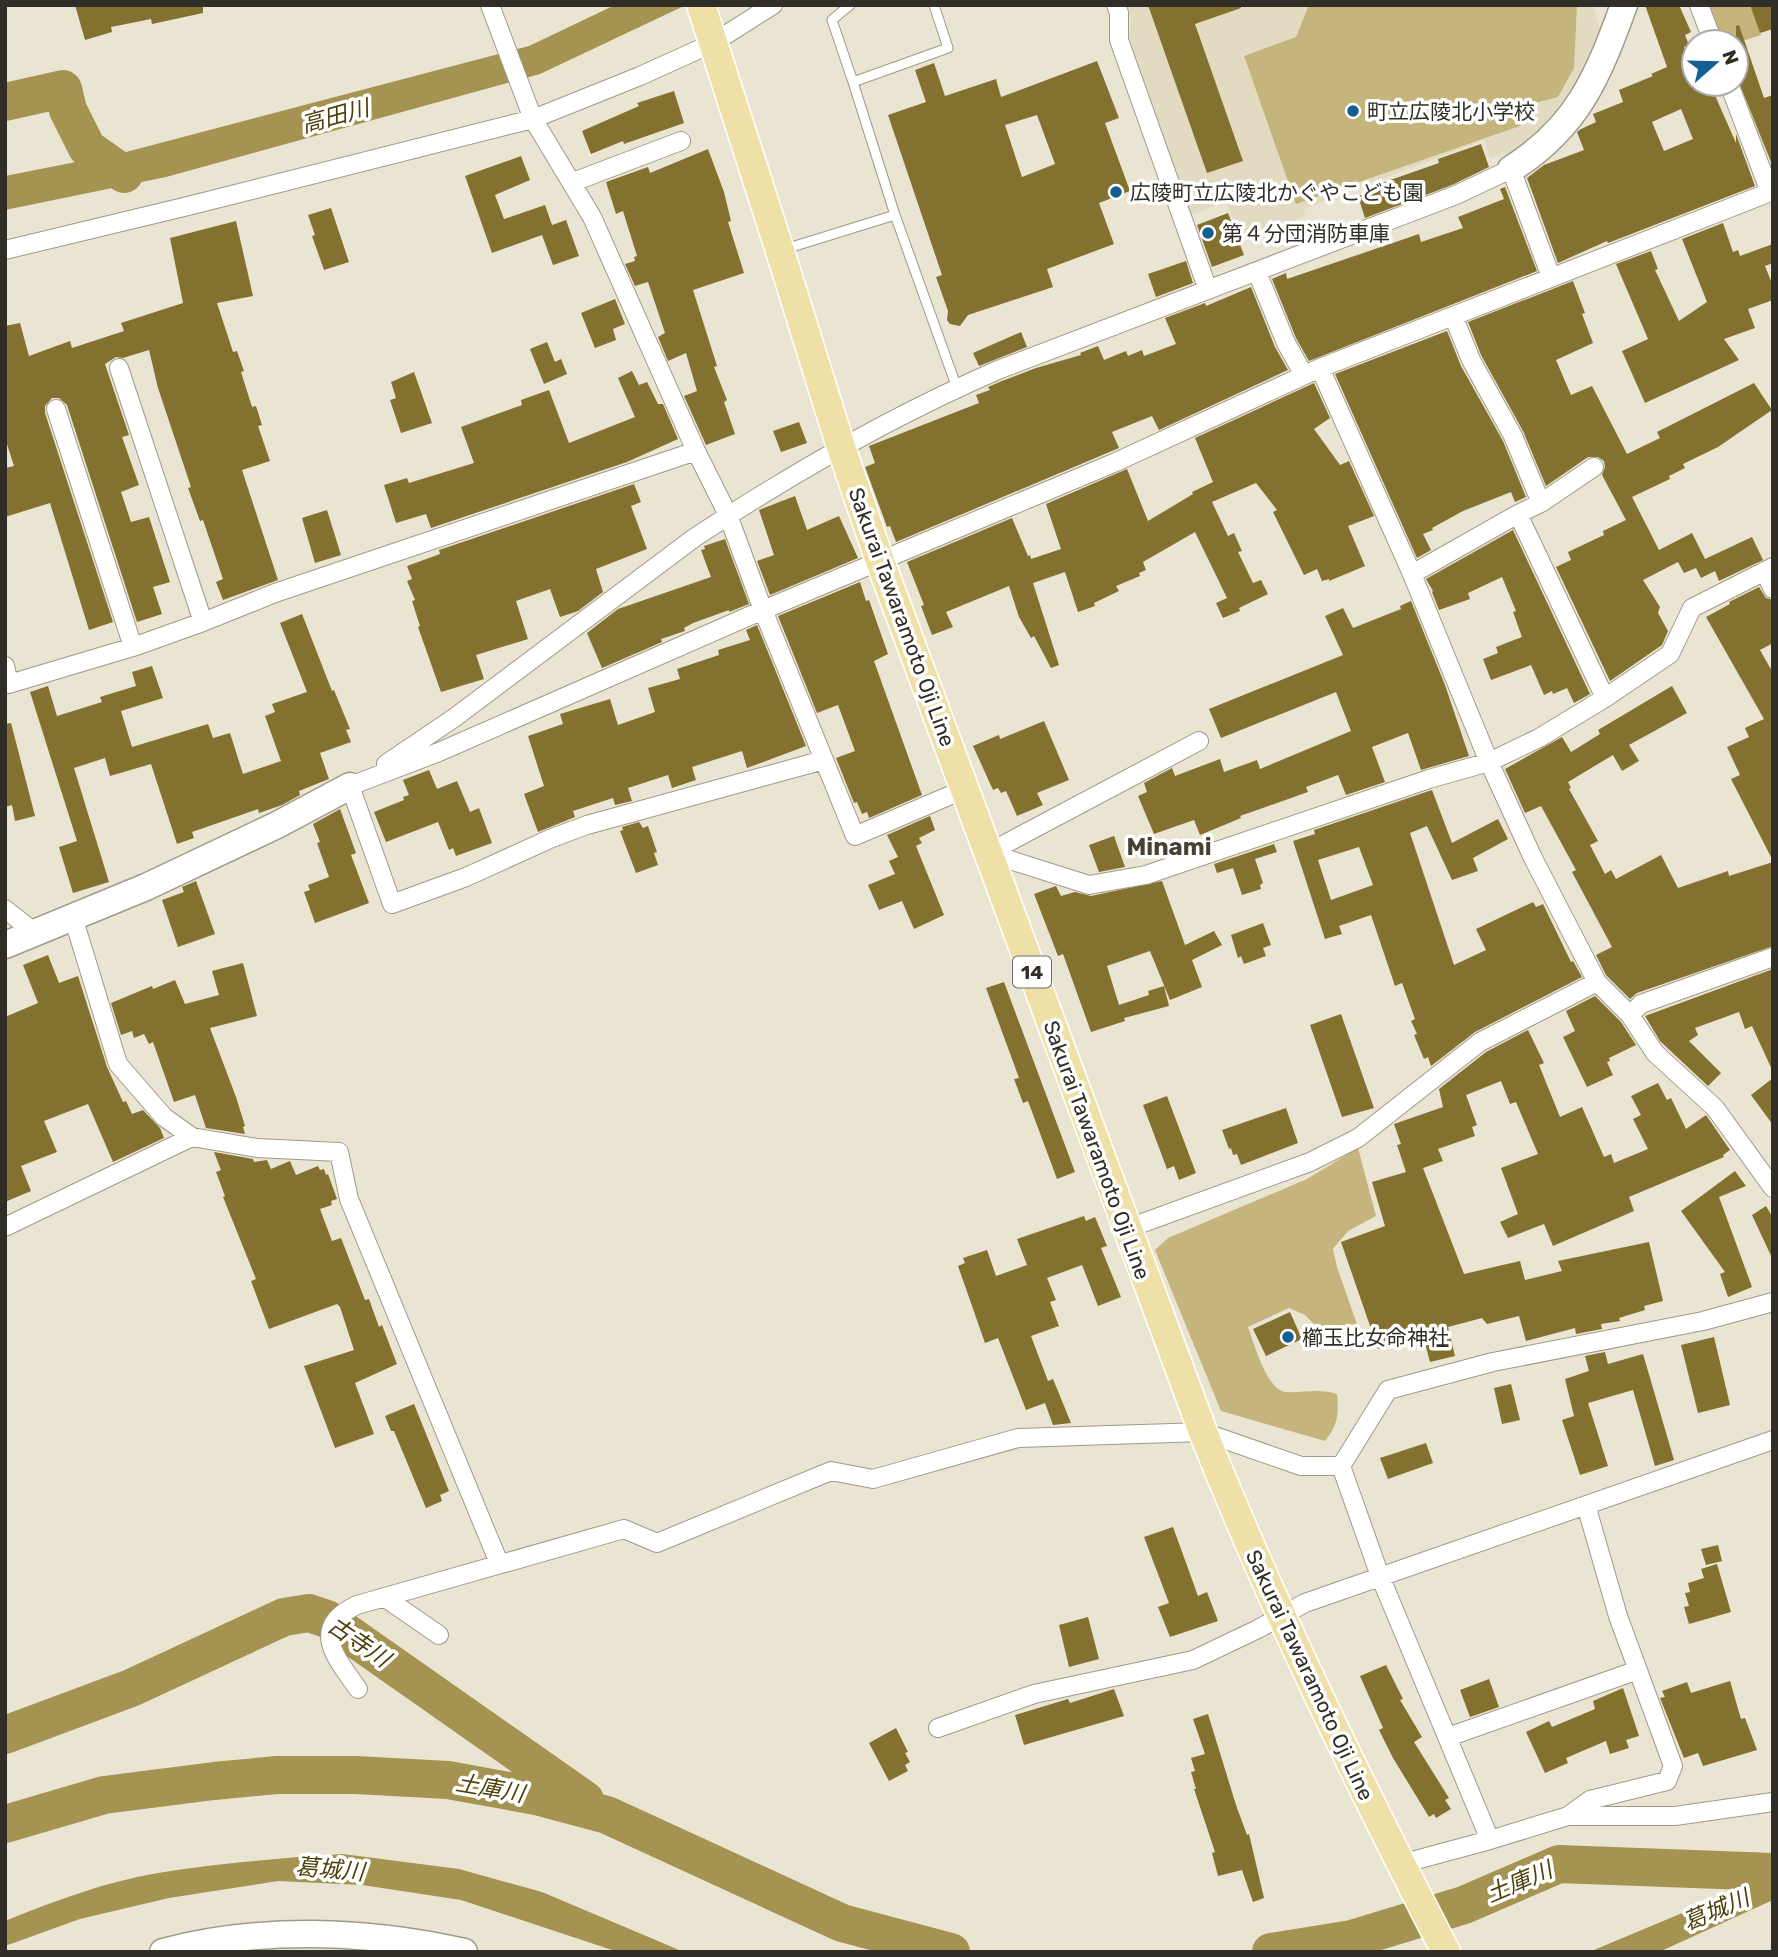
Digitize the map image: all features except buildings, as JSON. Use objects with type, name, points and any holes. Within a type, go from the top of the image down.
[{"type":"main road","name":"Sakurai Tawaramoto Oji Line","points":[[701,5],[841,447],[880,561],[1203,1432],[1280,1616],[1331,1726],[1446,1952]]},
{"type":"street","points":[[489,5],[533,119],[592,217],[696,451],[728,515],[855,836],[965,789]]},
{"type":"street","points":[[5,250],[533,119],[713,43],[773,5]]},
{"type":"street","points":[[1116,5],[1119,13],[1119,40],[1208,290]]},
{"type":"street","points":[[5,945],[146,887],[277,825],[350,786],[454,718],[694,538],[841,447],[957,388],[1456,195],[1511,169],[1545,144],[1579,105],[1595,79],[1624,5]]},
{"type":"street","points":[[1699,5],[1708,28]]},
{"type":"street","points":[[350,786],[439,752],[764,610],[1128,456],[1312,371],[1771,191],[1734,98]]},
{"type":"street","points":[[573,182],[681,141]]},
{"type":"street","points":[[1511,169],[1551,277]]},
{"type":"street","points":[[1257,272],[1282,333],[1312,371],[1412,574],[1489,762],[1533,858],[1597,982],[1630,1015],[1655,1053],[1715,1108],[1773,1188]]},
{"type":"street","points":[[1450,317],[1456,323],[1471,360],[1513,436],[1541,503]]},
{"type":"street","points":[[119,368],[203,622]]},
{"type":"street","points":[[56,410],[133,647]]},
{"type":"street","points":[[5,666],[9,684],[133,647],[275,593],[696,451]]},
{"type":"street","points":[[1412,574],[1541,503],[1594,467]]},
{"type":"street","points":[[1518,514],[1605,698]]},
{"type":"street","points":[[988,853],[1088,885],[1146,875],[1429,779],[1489,762],[1539,738],[1670,654],[1692,608],[1768,569],[1773,589]]},
{"type":"street","points":[[988,853],[1199,741]]},
{"type":"street","points":[[350,786],[392,904],[466,877],[551,838],[587,825],[824,760]]},
{"type":"street","points":[[5,909],[34,932]]},
{"type":"street","points":[[73,916],[118,1064],[164,1118],[192,1137],[257,1149],[339,1152],[349,1199],[499,1563]]},
{"type":"street","points":[[1630,1015],[1641,1004],[1773,957]]},
{"type":"street","points":[[1126,1229],[1310,1162],[1358,1138],[1480,1042],[1597,982]]},
{"type":"street","points":[[5,1227],[192,1137]]},
{"type":"street","points":[[1341,1466],[1388,1390],[1493,1362],[1703,1321],[1773,1302]]},
{"type":"street","points":[[358,1689],[334,1654],[328,1640],[332,1626],[345,1611],[499,1563],[624,1529],[657,1543],[831,1471],[873,1479],[1018,1438],[1203,1432],[1301,1466],[1341,1466]]},
{"type":"street","points":[[937,1728],[1034,1694],[1193,1660],[1305,1603],[1773,1440]]},
{"type":"street","points":[[1341,1466],[1380,1576],[1490,1840]]},
{"type":"street","points":[[1568,1816],[1590,1800],[1667,1781],[1673,1766],[1618,1616],[1586,1505]]},
{"type":"street","points":[[384,1597],[439,1635]]},
{"type":"street","points":[[1448,1737],[1638,1670]]},
{"type":"street","points":[[1404,1871],[1568,1816],[1675,1816],[1773,1802]]},
{"type":"street","points":[[163,1952],[250,1937],[328,1933],[413,1940],[464,1952]]},
{"type":"lane","points":[[850,5],[832,20],[895,215],[957,388]]},
{"type":"lane","points":[[853,82],[948,48],[934,5]]},
{"type":"lane","points":[[780,251],[895,215]]},
{"type":"shaded area","name":"町立広陵北小学校","points":[[1127,5],[1593,5],[1600,28],[1577,82],[1526,146],[1490,159],[1484,140],[1304,209],[1306,216],[1240,239],[1226,201],[1191,215],[1129,44],[1131,19]]},
{"type":"shaded area","points":[[1309,5],[1577,5],[1574,68],[1558,97],[1527,105],[1520,126],[1296,204],[1244,56],[1296,37]]},
{"type":"shaded area","points":[[1705,5],[1750,5],[1761,35],[1750,38],[1750,28],[1714,28]]},
{"type":"shaded area","points":[[1358,1148],[1376,1216],[1348,1231],[1333,1249],[1358,1327],[1357,1335],[1344,1342],[1328,1338],[1305,1315],[1289,1308],[1248,1327],[1262,1365],[1279,1390],[1337,1394],[1338,1413],[1333,1430],[1325,1441],[1221,1411],[1155,1250],[1168,1238],[1307,1179]]},
{"type":"water","name":"高田川","points":[[615,5],[686,5],[540,74],[166,177],[5,210],[5,176],[126,152],[529,46]]},
{"type":"water","name":"葛城川","points":[[343,1854],[459,1869],[542,1892],[684,1952],[618,1952],[461,1900],[362,1885],[278,1881],[169,1898],[80,1919],[5,1946],[5,1921],[61,1899],[119,1881],[204,1866]]},
{"type":"water","name":"葛城川","points":[[1755,1859],[1773,1859],[1773,1900],[1659,1952],[1589,1952],[1754,1883]]},
{"type":"waterway","points":[[5,102],[63,89],[68,110],[87,148],[124,174]]},
{"type":"waterway","name":"古寺川","points":[[5,1735],[131,1688],[284,1617],[309,1613],[327,1619],[585,1800]]},
{"type":"waterway","name":"土庫川","points":[[5,1824],[104,1795],[214,1781],[277,1775],[356,1775],[448,1780],[536,1796],[607,1815],[842,1923],[951,1952]]},
{"type":"waterway","name":"土庫川","points":[[1271,1952],[1352,1939],[1464,1905],[1559,1864],[1773,1872]]},
{"type":"place","name":"町立広陵北小学校","points":[[1353,111]]},
{"type":"place","name":"広陵町立広陵北かぐやこども園","points":[[1116,192]]},
{"type":"place","name":"第４分団消防車庫","points":[[1208,233]]},
{"type":"place","name":"櫛玉比女命神社","points":[[1288,1337]]},
{"type":"district","name":"Minami","points":[[1169,847]]}]
